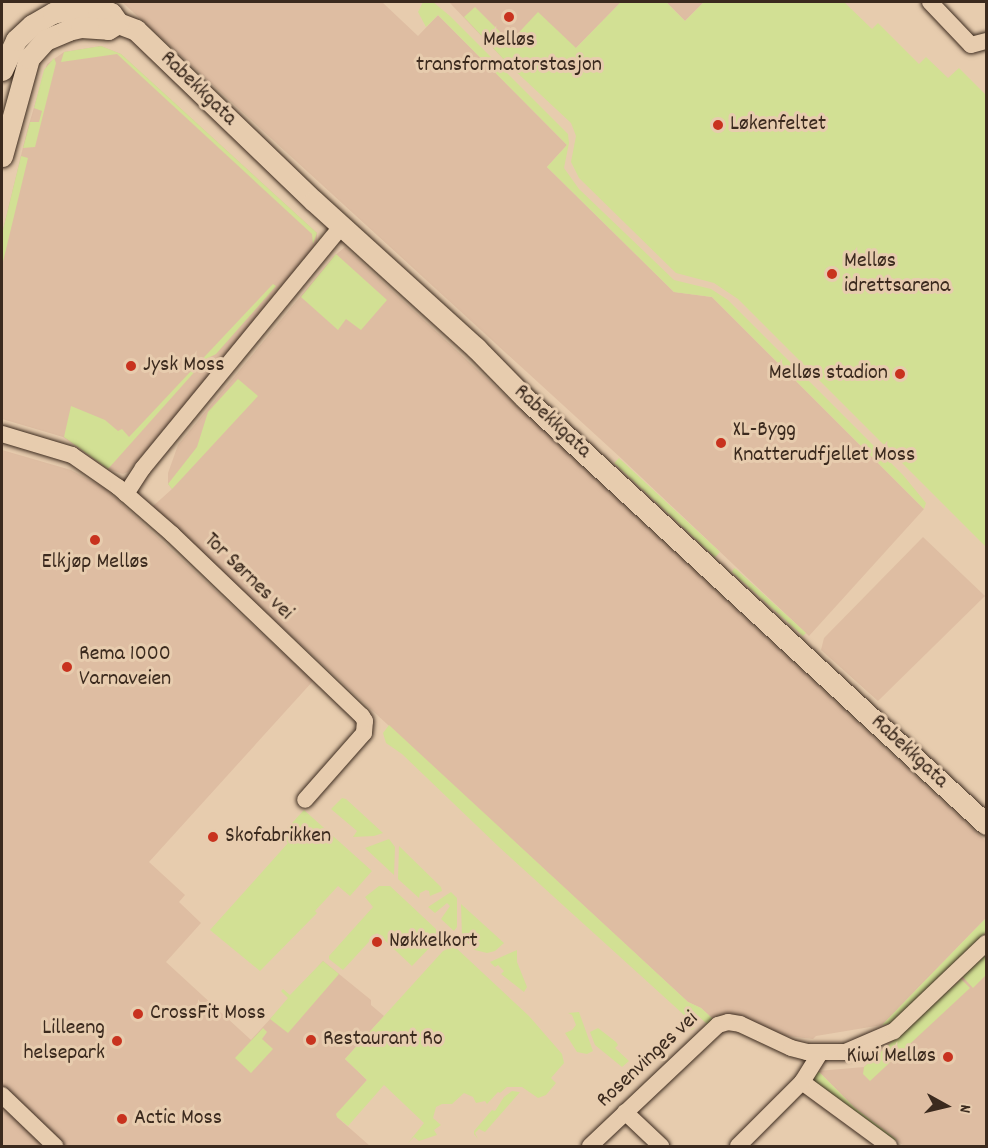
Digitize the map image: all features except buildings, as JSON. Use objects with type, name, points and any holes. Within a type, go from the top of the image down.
[{"type":"street","points":[[930,2],[971,45],[987,41]]},
{"type":"street","points":[[2,70],[16,40],[52,7],[74,5],[68,30]]},
{"type":"street","name":"Rabekkgata","points":[[74,5],[111,13],[118,23],[136,30],[342,226],[987,824]]},
{"type":"street","points":[[52,7],[68,30]]},
{"type":"street","points":[[2,156],[29,58],[45,40],[68,30],[81,27],[108,29],[118,23]]},
{"type":"street","points":[[126,494],[143,468],[342,226]]},
{"type":"street","name":"Tor Sørnes vei","points":[[2,434],[72,455],[126,494],[362,716],[365,721],[364,733],[305,801]]},
{"type":"street","name":"Rosenvinges vei","points":[[590,1146],[718,1025],[728,1022],[740,1024],[791,1048],[820,1053],[844,1052],[894,1031],[987,943]]},
{"type":"street","points":[[738,1146],[802,1082],[820,1053]]},
{"type":"street","points":[[802,1082],[889,1146]]},
{"type":"street","points":[[2,1095],[55,1146]]},
{"type":"street","points":[[625,1112],[661,1146]]},
{"type":"shaded area","points":[[122,2],[382,2],[418,36],[438,15],[567,145],[547,167],[674,292],[712,297],[924,509],[809,636],[622,459]]},
{"type":"shaded area","points":[[449,2],[621,2],[576,48],[510,66]]},
{"type":"shaded area","points":[[666,2],[704,2],[685,21]]},
{"type":"shaded area","points":[[101,46],[121,54],[317,233],[317,243],[284,286],[128,472],[123,474],[108,469],[63,437],[2,419],[2,234],[27,131],[47,64],[64,52]]},
{"type":"shaded area","points":[[345,247],[986,841],[986,918],[882,1025],[816,1036],[813,1039],[779,1035],[713,1019],[701,1008],[688,1002],[152,507],[172,489],[168,484],[168,473],[178,445],[333,257]]},
{"type":"shaded area","points":[[2,450],[71,470],[106,489],[313,681],[149,862],[185,895],[179,902],[201,923],[166,962],[251,1040],[323,961],[371,1000],[371,1005],[384,1016],[345,1059],[367,1080],[337,1117],[370,1146],[2,1146]]},
{"type":"shaded area","points":[[923,537],[985,596],[878,701],[821,650],[824,638]]},
{"type":"shaded area","points":[[986,953],[986,1146],[904,1146],[855,1108],[818,1071],[864,1067]]},
{"type":"green space","points":[[423,2],[433,2],[450,16],[568,134],[569,143],[564,168],[579,189],[674,280],[711,289],[728,300],[903,475],[926,503],[924,509],[712,297],[674,292],[547,167],[567,145],[438,15],[426,27],[418,12]]},
{"type":"green space","name":"Melløs idrettsarena","points":[[621,2],[666,2],[685,21],[704,2],[844,2],[872,29],[878,23],[919,64],[926,57],[948,78],[959,68],[986,95],[986,547],[738,299],[714,283],[676,273],[579,178],[571,162],[576,136],[571,123],[510,66],[464,17],[475,7],[510,42],[538,12],[576,48]]},
{"type":"green space","points":[[101,46],[121,54],[317,233],[313,244],[312,234],[117,54],[61,62],[64,52]]},
{"type":"green space","points":[[54,58],[56,63],[35,147],[23,148],[30,122],[39,122],[42,111],[34,108],[44,70]]},
{"type":"green space","points":[[21,156],[28,158],[2,266],[2,234]]},
{"type":"green space","points":[[336,254],[387,300],[361,330],[346,319],[338,330],[301,297]]},
{"type":"green space","points":[[273,284],[276,286],[216,354],[206,359],[108,469],[64,437],[71,406],[105,420],[118,431],[122,429],[129,437]]},
{"type":"green space","points":[[238,379],[258,396],[172,489],[168,484],[197,447],[208,412]]},
{"type":"green space","points":[[619,458],[720,552],[715,557],[614,463]]},
{"type":"green space","points":[[734,568],[806,633],[803,636],[732,572]]},
{"type":"green space","points":[[389,725],[688,1002],[701,1008],[713,1019],[707,1024],[695,1013],[691,1016],[694,1020],[690,1024],[695,1028],[691,1030],[683,1014],[499,847],[402,754],[386,743],[383,733]]},
{"type":"green space","points":[[342,798],[346,799],[383,833],[353,837],[357,831],[331,809]]},
{"type":"green space","points":[[304,810],[372,871],[350,896],[338,886],[315,911],[317,913],[260,971],[210,930],[288,843],[280,836]]},
{"type":"green space","points":[[389,839],[395,847],[394,875],[365,848]]},
{"type":"green space","points":[[399,846],[441,887],[442,891],[430,896],[429,891],[426,890],[420,893],[419,898],[398,879]]},
{"type":"green space","points":[[379,886],[390,886],[436,929],[436,941],[412,966],[377,933],[343,970],[329,959],[329,956],[373,907],[365,897]]},
{"type":"green space","points":[[451,892],[457,898],[457,927],[454,931],[441,919],[450,906],[447,903],[435,913],[428,907]]},
{"type":"green space","points":[[461,904],[504,943],[495,951],[487,953],[475,950],[462,937]]},
{"type":"green space","points":[[986,918],[986,932],[893,1023],[882,1025]]},
{"type":"green space","points":[[454,946],[529,1016],[562,1054],[564,1063],[551,1078],[556,1083],[546,1095],[538,1098],[522,1087],[507,1087],[500,1093],[498,1092],[487,1104],[485,1101],[476,1103],[473,1097],[464,1093],[452,1104],[442,1104],[436,1107],[433,1118],[441,1125],[434,1130],[437,1135],[419,1141],[414,1137],[408,1143],[424,1123],[384,1085],[348,1126],[336,1114],[367,1080],[345,1059],[443,951]]},
{"type":"green space","points":[[517,950],[517,962],[527,987],[524,992],[501,974],[504,971],[498,965],[495,967],[490,962]]},
{"type":"green space","points":[[986,953],[986,975],[973,988],[962,976]]},
{"type":"green space","points":[[323,961],[339,974],[288,1033],[270,1019],[288,998],[281,991],[283,989],[290,995]]},
{"type":"green space","points":[[961,979],[970,988],[870,1081],[863,1074],[864,1067]]},
{"type":"green space","points":[[579,1012],[593,1051],[587,1054],[577,1052],[565,1033],[576,1025],[572,1015],[568,1013]]},
{"type":"green space","points":[[263,1028],[267,1032],[262,1039],[273,1049],[251,1073],[235,1058]]},
{"type":"green space","points":[[598,1028],[616,1042],[618,1045],[615,1048],[629,1061],[622,1067],[595,1045],[590,1032]]},
{"type":"green space","points":[[818,1071],[855,1108],[896,1139],[895,1142],[811,1082]]},
{"type":"green space","points":[[512,1091],[520,1092],[485,1132],[479,1129],[475,1133],[478,1139],[474,1134],[474,1131]]},
{"type":"place","name":"Melløs transformatorstasjon","points":[[509,17]]},
{"type":"place","name":"Løkenfeltet","points":[[718,125]]},
{"type":"place","name":"Melløs idrettsarena","points":[[832,274]]},
{"type":"place","name":"Jysk Moss","points":[[131,366]]},
{"type":"place","name":"Melløs stadion","points":[[900,374]]},
{"type":"place","name":"XL-Bygg Knatterudfjellet Moss","points":[[721,443]]},
{"type":"place","name":"Elkjøp Melløs","points":[[95,540]]},
{"type":"place","name":"Rema 1000 Varnaveien","points":[[67,667]]},
{"type":"place","name":"Skofabrikken","points":[[213,837]]},
{"type":"place","name":"Nøkkelkort","points":[[377,942]]},
{"type":"place","name":"CrossFit Moss","points":[[138,1014]]},
{"type":"place","name":"Restaurant Ro","points":[[311,1040]]},
{"type":"place","name":"Lilleeng helsepark","points":[[117,1041]]},
{"type":"place","name":"Kiwi Melløs","points":[[948,1057]]},
{"type":"place","name":"Actic Moss","points":[[122,1119]]}]
